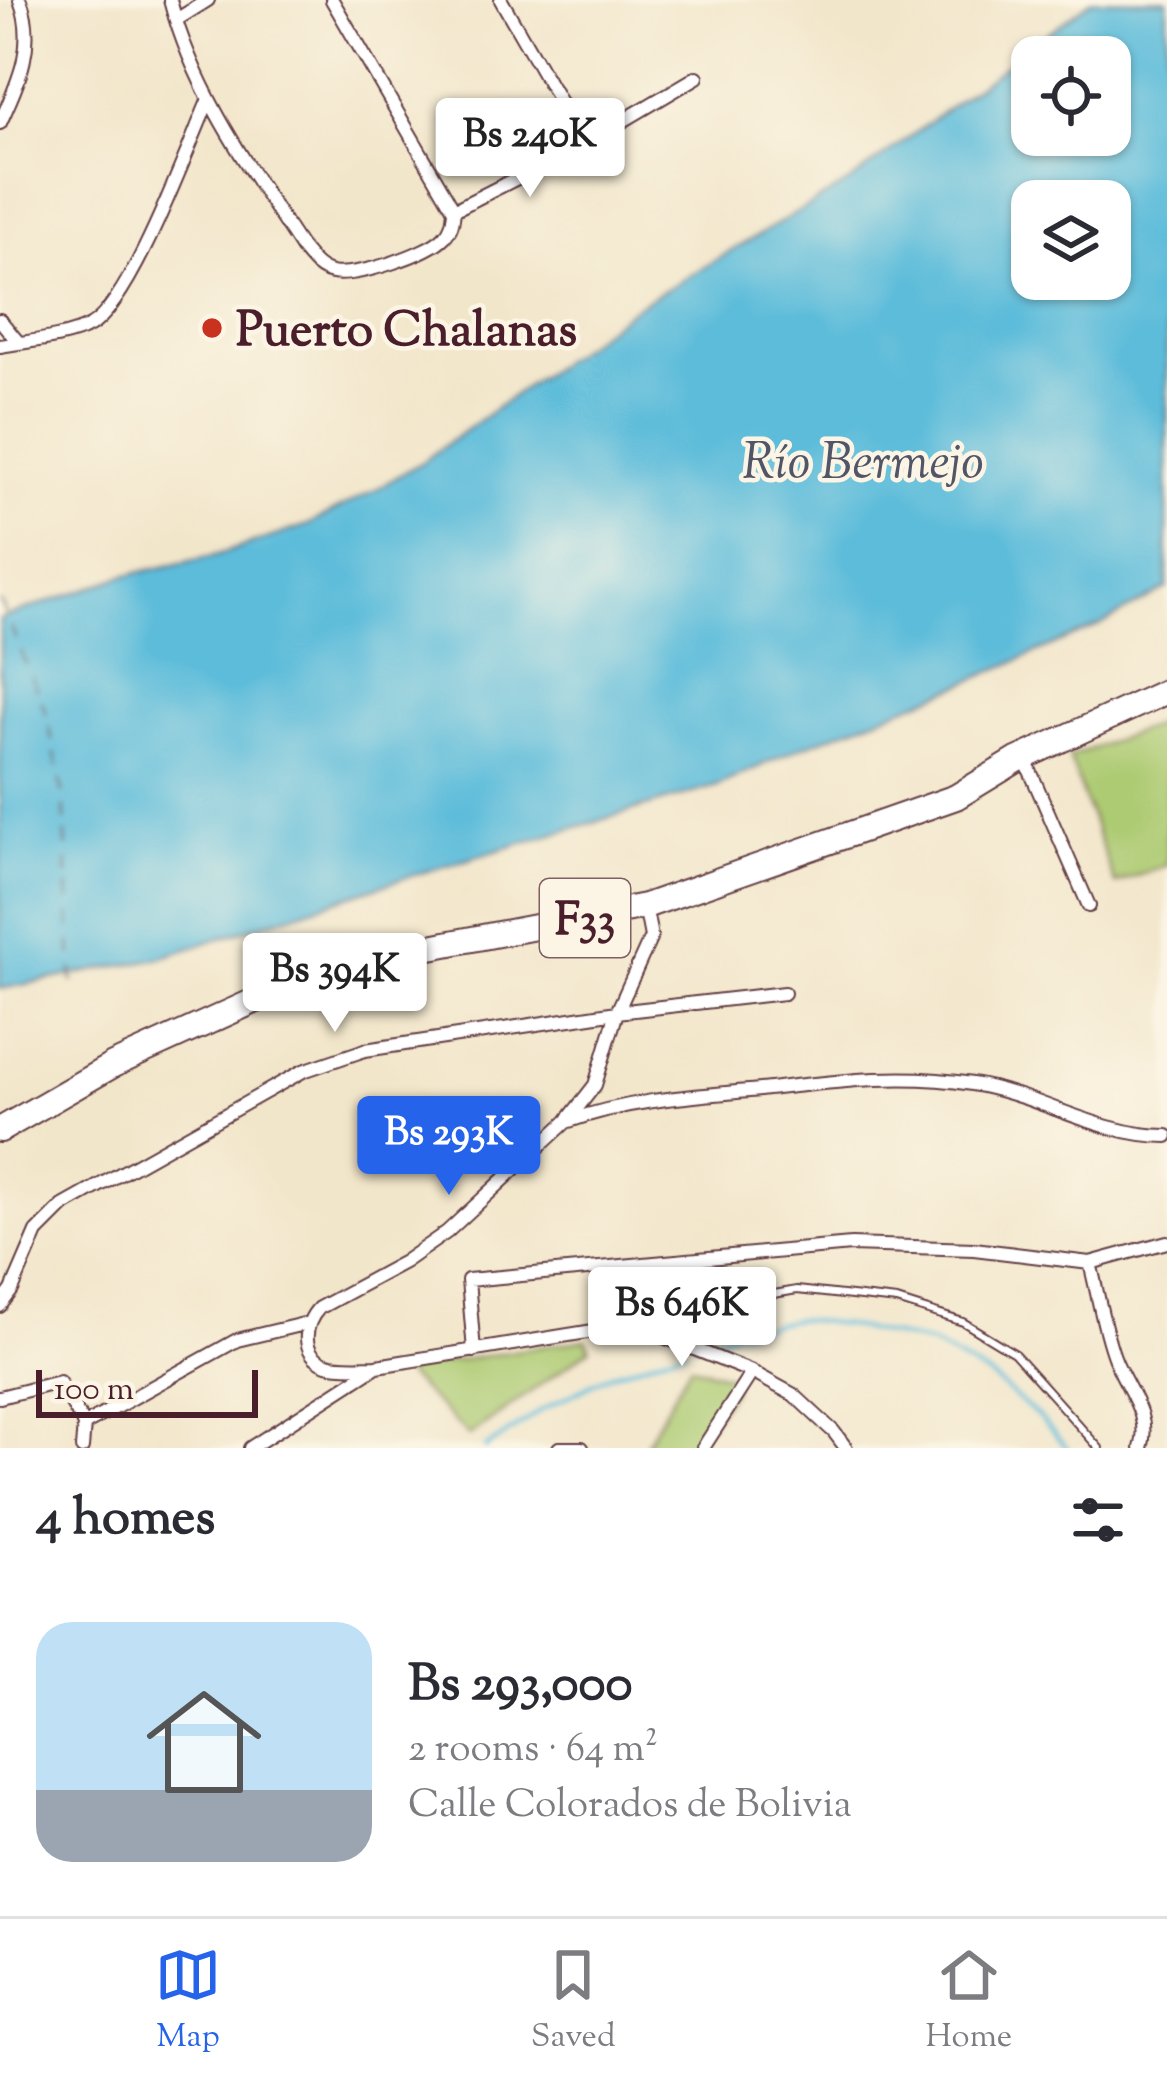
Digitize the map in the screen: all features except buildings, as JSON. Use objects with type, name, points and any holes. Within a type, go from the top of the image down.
[{"type":"highway","name":"F33","points":[[0,1130],[113,1065],[285,987],[420,949],[645,906],[956,797],[1024,757],[1167,691]]},
{"type":"street","points":[[0,123],[27,50],[20,0]]},
{"type":"street","points":[[170,0],[209,99],[302,249],[328,273],[368,269],[436,244],[447,235],[454,210],[332,0]]},
{"type":"street","points":[[176,20],[208,0]]},
{"type":"street","points":[[501,0],[584,144]]},
{"type":"street","points":[[454,210],[584,144],[697,77]]},
{"type":"street","points":[[0,346],[89,326],[112,306],[141,254],[209,99]]},
{"type":"street","points":[[0,320],[18,343]]},
{"type":"street","points":[[1024,757],[1089,906]]},
{"type":"street","points":[[645,906],[651,937],[617,1012],[595,1085],[567,1121],[447,1232],[404,1262],[319,1308],[308,1323],[308,1346],[322,1362],[377,1366],[618,1327],[634,1330],[722,1358],[794,1395],[846,1448]]},
{"type":"street","points":[[0,1306],[37,1232],[63,1206],[303,1071],[364,1050],[784,992]]},
{"type":"street","points":[[567,1121],[617,1104],[886,1077],[968,1083],[1009,1092],[1106,1128],[1166,1136]]},
{"type":"street","points":[[474,1351],[468,1280],[851,1245],[974,1249],[1090,1263],[1167,1242]]},
{"type":"street","points":[[1090,1263],[1115,1359],[1145,1430],[1141,1448]]},
{"type":"street","points":[[84,1425],[237,1340],[308,1323]]},
{"type":"street","points":[[250,1448],[377,1366]]},
{"type":"street","points":[[704,1448],[752,1372]]},
{"type":"street","points":[[0,1396],[59,1382],[84,1425],[82,1448]]},
{"type":"street","points":[[560,1448],[583,1448]]},
{"type":"lane","points":[[1166,1136],[1167,1126]]},
{"type":"lane","points":[[634,1330],[659,1314],[797,1290],[897,1300],[963,1322],[1014,1353],[1099,1448]]},
{"type":"green space","points":[[1167,721],[1167,865],[1115,884],[1069,757]]},
{"type":"green space","points":[[586,1339],[590,1349],[469,1436],[401,1370]]},
{"type":"green space","points":[[690,1365],[733,1377],[733,1390],[693,1448],[649,1448],[646,1443]]},
{"type":"water","name":"Río Bermejo","points":[[1092,0],[1167,0],[1167,588],[1101,625],[717,786],[407,877],[160,958],[0,989],[0,619],[123,576],[218,555],[308,525],[425,460],[634,308],[851,181],[1011,61],[1011,156],[1131,156],[1131,36],[1044,36]]},
{"type":"waterway","points":[[696,1345],[797,1319],[931,1344],[991,1377],[1067,1448]]},
{"type":"waterway","points":[[486,1448],[542,1410],[611,1374],[685,1349]]},
{"type":"ferry route","points":[[0,601],[47,715],[64,798],[73,985]]},
{"type":"place","name":"Puerto Chalanas","points":[[212,328]]}]
